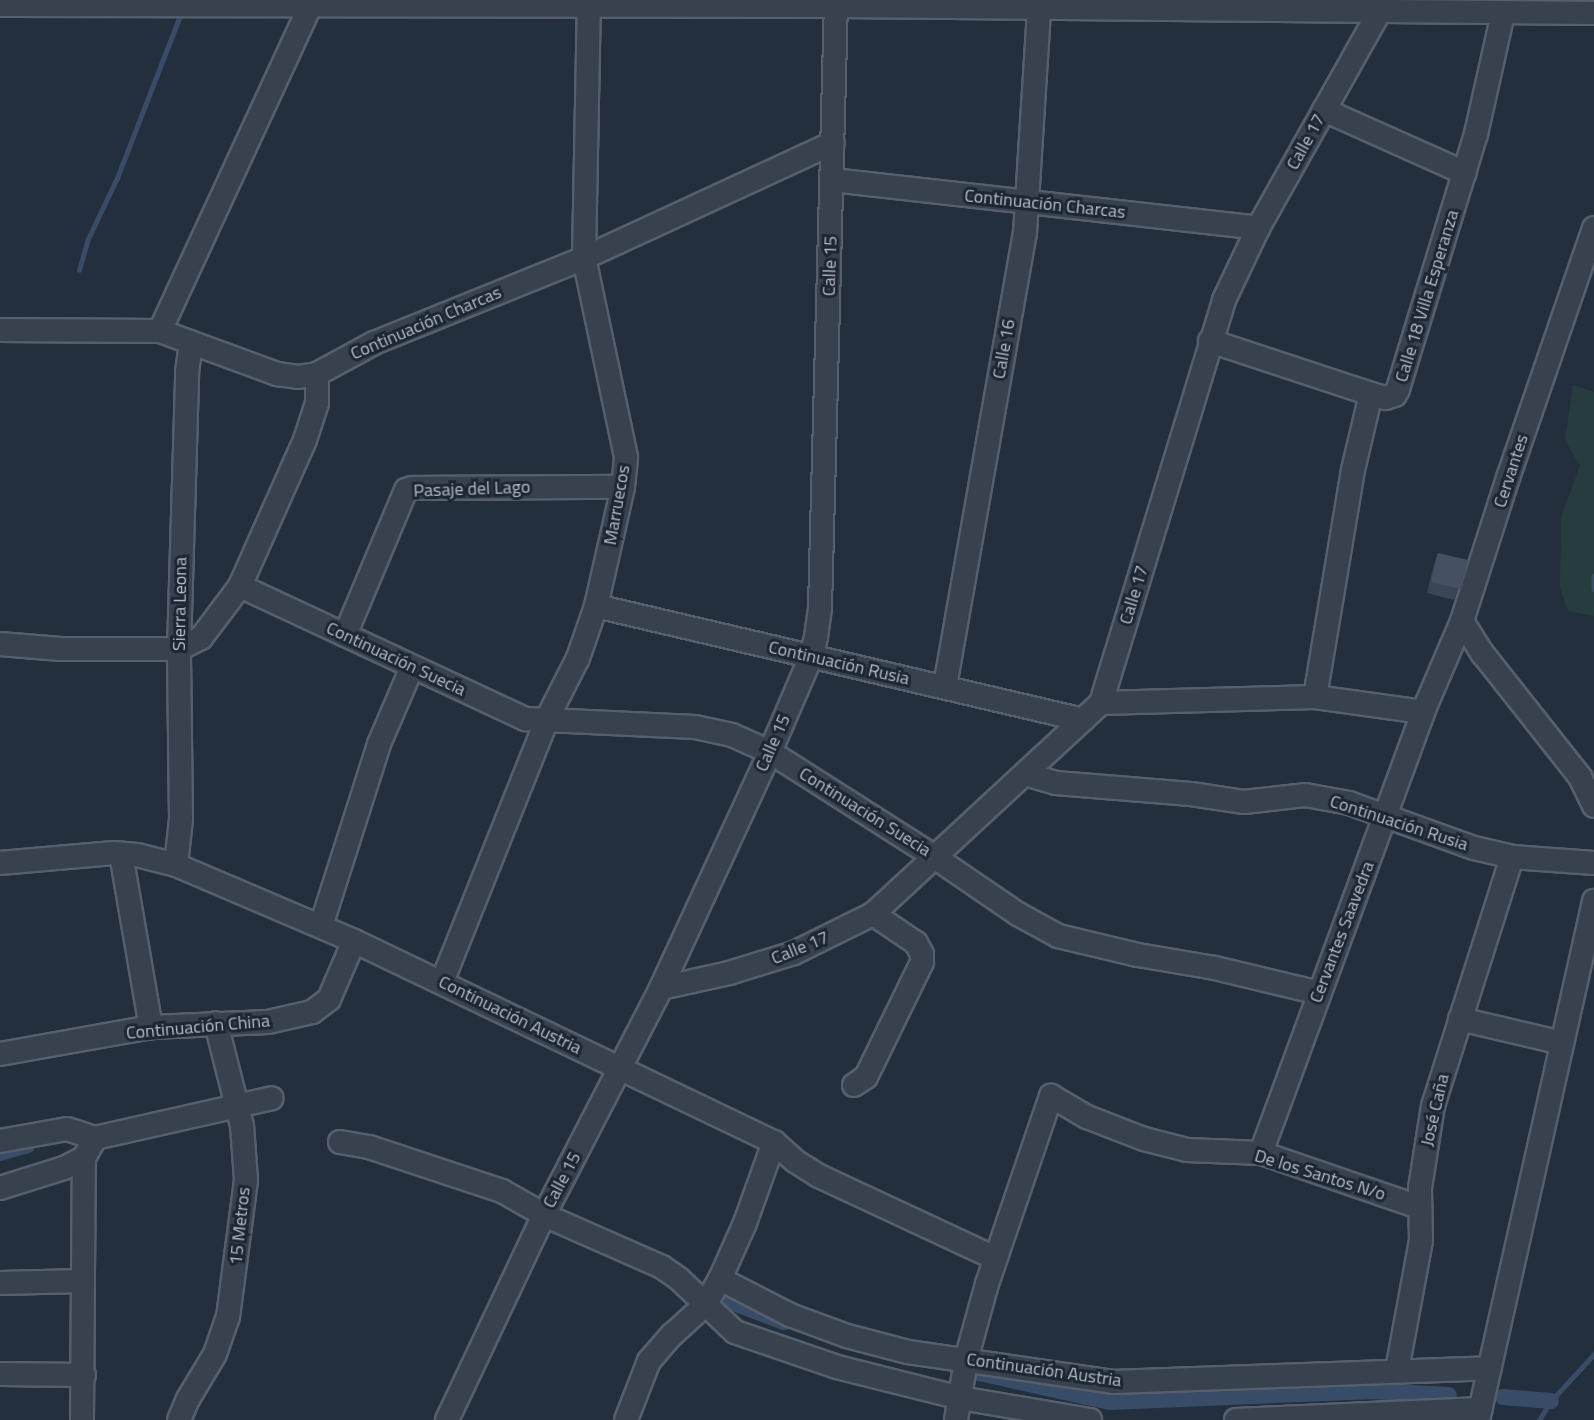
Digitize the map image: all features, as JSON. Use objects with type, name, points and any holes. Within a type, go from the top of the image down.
[{"type":"street","points":[[0,5],[144,2],[836,3],[1039,9],[1095,5],[1383,5],[1503,13],[1594,13]]},
{"type":"street","points":[[160,331],[312,2]]},
{"type":"street","name":"Marruecos","points":[[442,982],[547,719],[578,658],[596,606],[623,487],[626,457],[584,258],[588,3]]},
{"type":"street","name":"Calle 15","points":[[447,1420],[544,1215],[661,988],[770,752],[811,657],[820,608],[836,3]]},
{"type":"street","name":"Calle 17","points":[[661,988],[729,973],[794,953],[873,914],[933,856],[1101,703],[1210,341],[1233,279],[1258,228],[1383,5]]},
{"type":"street","name":"Calle 16","points":[[945,686],[1023,244],[1039,9]]},
{"type":"street","name":"Calle 18 Villa Esperanza","points":[[1315,697],[1353,470],[1371,394],[1385,398],[1395,395],[1398,389],[1465,173],[1503,13]]},
{"type":"street","points":[[1324,110],[1465,173]]},
{"type":"street","name":"Continuación Charcas","points":[[0,330],[160,331],[277,374],[298,377],[317,374],[374,343],[584,258],[833,143]]},
{"type":"street","name":"Continuación Charcas","points":[[832,180],[1258,228]]},
{"type":"street","name":"Cervantes","points":[[1423,712],[1462,621],[1509,474],[1594,228]]},
{"type":"street","points":[[1210,341],[1371,394]]},
{"type":"street","name":"Sierra Leona","points":[[176,865],[181,819],[179,649],[187,372],[191,342]]},
{"type":"street","points":[[0,644],[61,649],[179,649],[201,638],[240,586],[313,420],[317,403],[317,374]]},
{"type":"street","name":"Pasaje del Lago","points":[[345,635],[406,490],[411,488],[623,487]]},
{"type":"street","name":"Continuación Suecia","points":[[240,586],[525,719],[695,727],[732,735],[770,752],[933,856],[1018,914],[1059,936],[1319,993]]},
{"type":"street","name":"Continuación Rusia","points":[[596,606],[1083,720]]},
{"type":"street","points":[[1462,621],[1483,654],[1580,777],[1594,806]]},
{"type":"street","points":[[321,926],[379,744],[412,667]]},
{"type":"street","points":[[1101,703],[1315,697],[1423,712]]},
{"type":"street","name":"Cervantes Saavedra","points":[[1261,1153],[1423,712]]},
{"type":"street","name":"Continuación Rusia","points":[[1025,774],[1056,783],[1156,790],[1244,802],[1305,795],[1349,803],[1465,844],[1512,857],[1594,863]]},
{"type":"street","points":[[122,854],[151,1027]]},
{"type":"street","name":"Continuación Austria","points":[[0,863],[122,854],[176,865],[321,926],[442,982],[774,1142],[795,1161],[819,1176],[994,1258]]},
{"type":"street","name":"José Caña","points":[[1397,1370],[1423,1227],[1419,1207],[1423,1162],[1433,1107],[1512,857]]},
{"type":"street","points":[[1236,1420],[1480,1414],[1594,901]]},
{"type":"street","points":[[854,1085],[866,1077],[922,962],[922,954],[916,943],[873,914]]},
{"type":"street","name":"Continuación China","points":[[0,1054],[151,1027],[268,1022],[312,1012],[329,999],[354,941]]},
{"type":"street","points":[[1460,1020],[1562,1043]]},
{"type":"street","name":"15 Metros","points":[[179,1420],[188,1399],[215,1354],[232,1300],[246,1161],[237,1105],[216,1023]]},
{"type":"street","name":"De los Santos N/o","points":[[994,1258],[1051,1096],[1087,1117],[1144,1139],[1187,1150],[1261,1153],[1419,1207]]},
{"type":"street","points":[[0,1188],[64,1168],[90,1148],[237,1105],[272,1098]]},
{"type":"street","points":[[0,1141],[67,1129],[90,1148]]},
{"type":"street","points":[[340,1142],[369,1148],[502,1191],[544,1215],[662,1267],[735,1332],[958,1409],[1090,1420]]},
{"type":"street","points":[[626,1420],[649,1361],[672,1335],[706,1304],[720,1279],[745,1223],[774,1142]]},
{"type":"street","points":[[82,1420],[83,1281],[90,1148]]},
{"type":"street","points":[[958,1409],[966,1360],[994,1258]]},
{"type":"street","name":"Continuación Austria","points":[[720,1279],[790,1315],[847,1336],[908,1352],[1113,1382],[1490,1368]]},
{"type":"street","points":[[0,1283],[83,1281]]},
{"type":"street","points":[[0,1374],[84,1374]]},
{"type":"green space","points":[[1573,385],[1594,392],[1594,616],[1568,611],[1560,587],[1561,517],[1580,466],[1565,440]]},
{"type":"building","points":[[1438,553],[1468,560],[1461,589],[1431,582]]},
{"type":"waterway","points":[[79,270],[88,239],[117,178],[179,18]]},
{"type":"waterway","points":[[1594,576],[1594,589]]},
{"type":"waterway","points":[[0,1153],[28,1145]]},
{"type":"waterway","points":[[731,1302],[784,1322]]},
{"type":"waterway","points":[[1539,1420],[1551,1401],[1594,1354]]},
{"type":"waterway","points":[[979,1373],[1110,1402],[1369,1391],[1449,1395]]},
{"type":"waterway","points":[[1503,1397],[1551,1401]]}]
